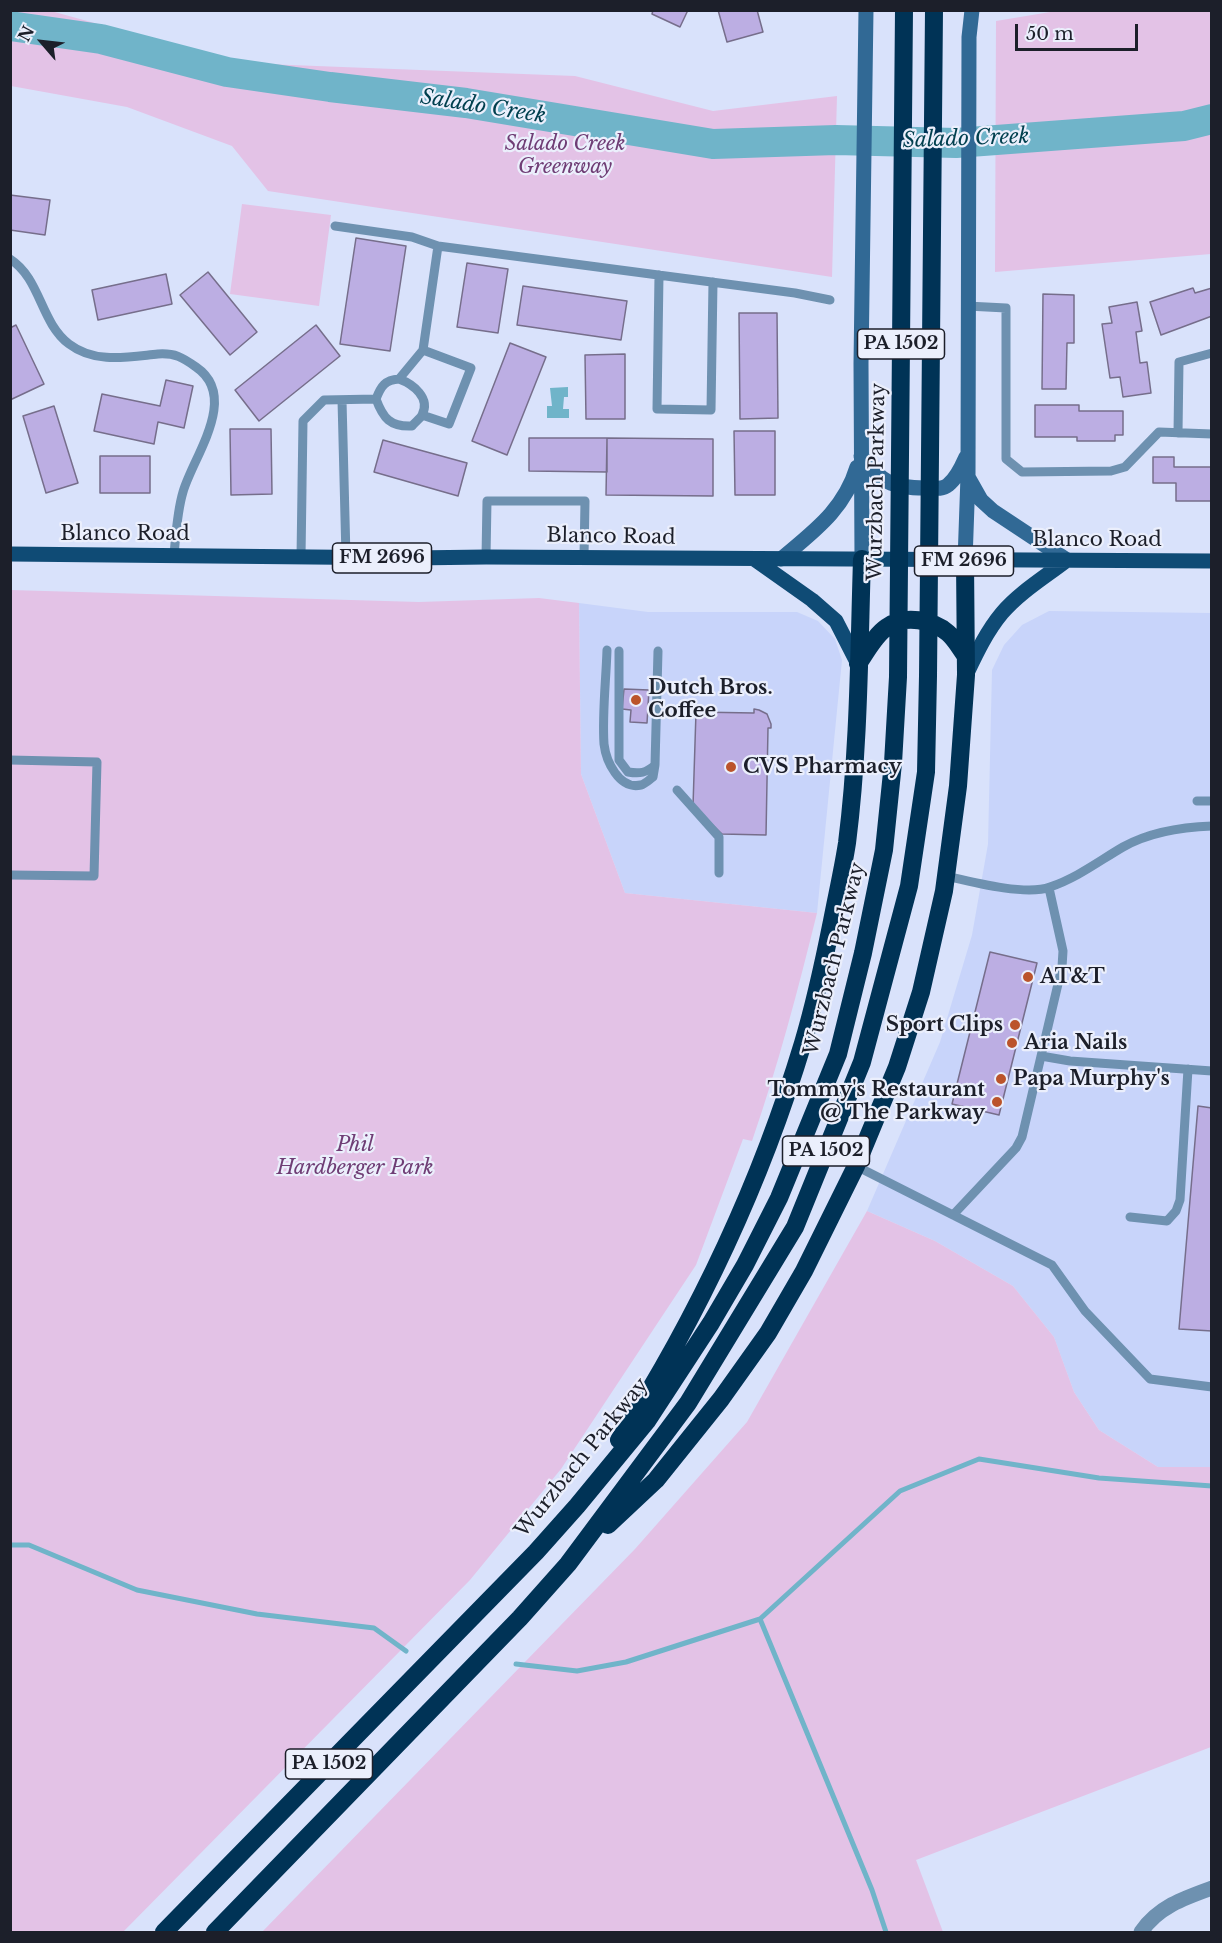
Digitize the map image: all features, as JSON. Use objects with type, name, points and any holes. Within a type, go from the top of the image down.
[{"type":"highway","name":"Wurzbach Parkway","points":[[164,1932],[529,1559],[577,1506],[647,1421],[728,1294],[779,1198],[838,1054],[864,953],[884,850],[893,763],[897,677],[904,10]]},
{"type":"highway","name":"PA 1502","points":[[215,1932],[412,1731],[568,1564],[639,1471],[694,1393],[795,1227],[862,1062],[909,886],[926,772],[934,10]]},
{"type":"highway","points":[[577,1506],[639,1409],[696,1305],[732,1231],[757,1171],[803,1043],[826,949],[847,843],[855,737],[862,559]]},
{"type":"highway","points":[[568,1564],[656,1480],[721,1399],[768,1333],[804,1271],[855,1166],[897,1067],[921,992],[946,876],[958,786],[966,675],[965,561]]},
{"type":"highway","points":[[858,663],[882,631],[894,623],[909,620],[925,621],[941,628],[953,638],[965,655]]},
{"type":"main road","name":"Blanco Road","points":[[10,554],[1212,561]]},
{"type":"main road","points":[[754,559],[812,600],[836,621],[858,663]]},
{"type":"main road","points":[[966,675],[984,638],[1002,613],[1014,600],[1067,560]]},
{"type":"street","name":"Wurzbach Parkway","points":[[862,559],[862,283],[866,10]]},
{"type":"street","points":[[965,561],[968,476],[969,38],[972,10]]},
{"type":"street","points":[[781,559],[835,511],[851,485],[861,456],[881,479],[904,489],[939,488],[948,485],[960,470],[967,456]]},
{"type":"street","points":[[968,476],[981,500],[993,511],[1067,560]]},
{"type":"street","points":[[1141,1932],[1164,1908],[1212,1888]]},
{"type":"lane","points":[[334,226],[412,237],[438,246],[713,282],[830,300]]},
{"type":"lane","points":[[399,379],[423,350],[438,246]]},
{"type":"lane","points":[[10,259],[30,279],[51,326],[70,345],[91,355],[111,359],[173,354],[202,371],[210,385],[214,399],[211,428],[184,488],[179,505],[174,555]]},
{"type":"lane","points":[[658,276],[657,409],[711,411],[713,282]]},
{"type":"lane","points":[[967,306],[1006,308],[1006,459],[1022,472],[1111,471],[1125,467],[1159,432],[1212,434]]},
{"type":"lane","points":[[422,415],[449,424],[471,368],[423,350]]},
{"type":"lane","points":[[1178,432],[1179,362],[1212,353]]},
{"type":"lane","points":[[399,379],[411,383],[421,394],[424,405],[422,415],[412,426],[402,426],[387,420],[376,399],[381,386],[391,380],[399,379]]},
{"type":"lane","points":[[302,557],[303,421],[324,399],[376,399]]},
{"type":"lane","points":[[342,400],[346,557]]},
{"type":"lane","points":[[486,557],[487,501],[585,501],[584,558]]},
{"type":"lane","points":[[607,650],[604,746],[609,765],[620,779],[629,784],[641,785],[653,777],[655,765],[658,651]]},
{"type":"lane","points":[[619,651],[618,760],[628,772],[639,774],[647,772],[655,765]]},
{"type":"lane","points":[[10,760],[97,762],[94,876],[10,875]]},
{"type":"lane","points":[[677,790],[719,837],[719,873]]},
{"type":"lane","points":[[1197,801],[1212,801]]},
{"type":"lane","points":[[946,876],[1023,889],[1048,888],[1093,867],[1146,836],[1212,826]]},
{"type":"lane","points":[[953,1215],[1016,1148],[1022,1137],[1062,968],[1063,951],[1048,888]]},
{"type":"lane","points":[[1041,1056],[1070,1061],[1212,1071]]},
{"type":"lane","points":[[1130,1216],[1167,1221],[1176,1211],[1180,1200],[1188,1069]]},
{"type":"lane","points":[[855,1166],[1052,1265],[1085,1311],[1150,1379],[1212,1387]]},
{"type":"shaded area","points":[[568,387],[568,397],[564,397],[563,409],[569,409],[569,418],[547,418],[547,406],[552,406],[550,388]]},
{"type":"shaded area","points":[[579,603],[648,612],[797,612],[818,621],[835,639],[842,660],[817,913],[625,893],[581,774]]},
{"type":"shaded area","points":[[1049,611],[1211,613],[1211,1467],[1158,1467],[1099,1430],[1074,1392],[1054,1337],[1013,1286],[935,1241],[867,1211],[940,1042],[972,935],[988,844],[992,670],[1004,645],[1022,625]]},
{"type":"green space","name":"Salado Creek Greenway","points":[[10,11],[51,11],[239,63],[575,76],[713,111],[837,96],[832,277],[268,191],[232,146],[127,107],[11,86]]},
{"type":"green space","points":[[1056,11],[1211,11],[1211,254],[995,272],[996,21]]},
{"type":"green space","points":[[242,204],[331,215],[319,306],[230,294]]},
{"type":"green space","name":"Phil Hardberger Park","points":[[11,590],[419,602],[539,598],[579,603],[581,774],[625,893],[817,913],[787,1028],[752,1141],[743,1139],[696,1265],[561,1469],[470,1580],[123,1932],[11,1932]]},
{"type":"green space","points":[[867,1211],[935,1241],[1013,1286],[1054,1337],[1074,1392],[1099,1430],[1158,1467],[1211,1467],[1211,1747],[916,1860],[943,1932],[262,1932],[635,1549],[747,1422]]},
{"type":"building","points":[[653,10],[688,10],[680,27],[652,14]]},
{"type":"building","points":[[718,10],[757,10],[763,32],[727,42]]},
{"type":"building","points":[[10,195],[50,200],[45,235],[10,230]]},
{"type":"building","points":[[356,238],[406,246],[390,351],[340,344]]},
{"type":"building","points":[[467,263],[508,269],[498,333],[457,327]]},
{"type":"building","points":[[208,272],[257,332],[230,355],[180,295]]},
{"type":"building","points":[[166,274],[172,304],[98,320],[92,290]]},
{"type":"building","points":[[523,286],[627,301],[621,340],[517,325]]},
{"type":"building","points":[[1193,288],[1195,293],[1212,288],[1212,316],[1161,335],[1150,302]]},
{"type":"building","points":[[1043,294],[1074,295],[1074,343],[1067,343],[1066,389],[1042,389]]},
{"type":"building","points":[[1137,302],[1142,331],[1136,332],[1140,363],[1147,362],[1151,393],[1123,397],[1120,377],[1110,378],[1102,324],[1112,323],[1109,307]]},
{"type":"building","points":[[739,313],[777,313],[778,418],[740,419]]},
{"type":"building","points":[[16,325],[44,384],[10,400],[10,328]]},
{"type":"building","points":[[316,325],[340,356],[259,421],[235,390]]},
{"type":"building","points":[[510,343],[546,357],[507,455],[472,441]]},
{"type":"building","points":[[625,354],[625,419],[586,419],[585,355]]},
{"type":"building","points":[[166,380],[193,386],[184,428],[158,422],[154,444],[94,431],[102,394],[160,406]]},
{"type":"building","points":[[1035,405],[1079,405],[1079,411],[1123,411],[1123,435],[1115,435],[1115,441],[1077,441],[1077,437],[1035,437]]},
{"type":"building","points":[[54,406],[78,483],[46,493],[23,416]]},
{"type":"building","points":[[230,429],[271,429],[272,494],[231,495]]},
{"type":"building","points":[[734,431],[775,431],[775,495],[735,495]]},
{"type":"building","points":[[529,438],[607,438],[607,472],[529,471]]},
{"type":"building","points":[[607,438],[713,439],[713,496],[606,495]]},
{"type":"building","points":[[383,440],[467,463],[458,496],[374,472]]},
{"type":"building","points":[[100,456],[150,456],[150,493],[100,493]]},
{"type":"building","points":[[1153,457],[1174,457],[1174,467],[1212,467],[1212,501],[1176,501],[1176,483],[1153,483]]},
{"type":"building","name":"Dutch Bros. Coffee","points":[[624,689],[649,690],[647,723],[630,722],[631,710],[622,709]]},
{"type":"building","name":"CVS Pharmacy","points":[[754,709],[767,714],[771,724],[771,728],[768,728],[766,835],[722,834],[693,806],[696,712],[754,713]]},
{"type":"building","points":[[990,952],[1037,963],[999,1115],[952,1104]]},
{"type":"building","points":[[1198,1106],[1212,1108],[1212,1331],[1179,1329]]},
{"type":"waterway","name":"Salado Creek","points":[[10,26],[101,39],[227,72],[466,103],[713,144],[836,140],[956,143],[1184,126],[1212,119]]},
{"type":"waterway","points":[[516,1664],[577,1671],[626,1662],[760,1619],[900,1491],[979,1459],[1099,1478],[1212,1486]]},
{"type":"waterway","points":[[10,1545],[29,1545],[137,1590],[257,1614],[374,1628],[406,1651]]},
{"type":"waterway","points":[[760,1619],[872,1890],[886,1932]]},
{"type":"place","name":"Dutch Bros. Coffee","points":[[636,700]]},
{"type":"place","name":"CVS Pharmacy","points":[[731,767]]},
{"type":"place","name":"AT&T","points":[[1028,977]]},
{"type":"place","name":"Sport Clips","points":[[1015,1025]]},
{"type":"place","name":"Aria Nails","points":[[1012,1043]]},
{"type":"place","name":"Papa Murphy's","points":[[1001,1079]]},
{"type":"place","name":"Tommy's Restaurant @ The Parkway","points":[[997,1102]]}]
